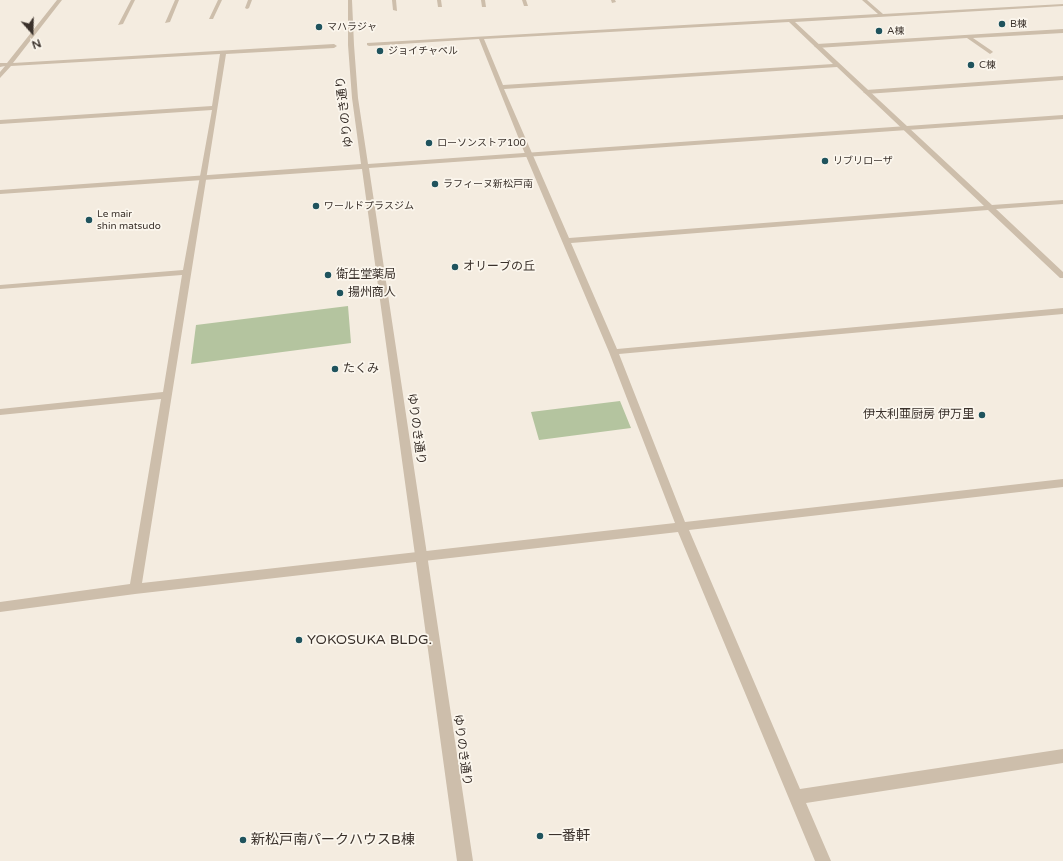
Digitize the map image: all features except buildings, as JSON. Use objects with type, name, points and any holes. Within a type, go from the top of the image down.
[{"type":"street","points":[[0,76],[60,0]]},
{"type":"street","points":[[120,24],[133,0]]},
{"type":"street","points":[[167,22],[177,0]]},
{"type":"street","points":[[211,18],[220,0]]},
{"type":"street","points":[[248,8],[250,0]]},
{"type":"street","name":"ゆりのき通り","points":[[350,0],[351,53],[365,167],[465,861]]},
{"type":"street","points":[[394,0],[395,10]]},
{"type":"street","points":[[439,0],[440,6]]},
{"type":"street","points":[[483,0],[484,6]]},
{"type":"street","points":[[864,0],[882,15]]},
{"type":"street","points":[[369,44],[1063,5]]},
{"type":"street","points":[[790,20],[1063,276]]},
{"type":"street","points":[[817,46],[1063,31]]},
{"type":"street","points":[[968,37],[990,52]]},
{"type":"street","points":[[482,38],[565,241],[614,352],[674,508],[823,861]]},
{"type":"street","points":[[0,65],[334,46]]},
{"type":"street","points":[[136,589],[223,53]]},
{"type":"street","points":[[501,87],[838,65]]},
{"type":"street","points":[[866,92],[1063,78]]},
{"type":"street","points":[[0,122],[215,108]]},
{"type":"street","points":[[0,192],[1063,117]]},
{"type":"street","points":[[565,241],[1063,202]]},
{"type":"street","points":[[0,287],[187,272]]},
{"type":"street","points":[[614,352],[1063,311]]},
{"type":"street","points":[[0,412],[168,395]]},
{"type":"street","points":[[0,607],[136,589],[421,558],[1063,483]]},
{"type":"street","points":[[796,797],[1063,756]]},
{"type":"green space","points":[[348,306],[351,343],[191,364],[196,325]]},
{"type":"green space","points":[[620,401],[631,428],[539,440],[531,412]]},
{"type":"place","name":"B棟","points":[[1002,24]]},
{"type":"place","name":"マハラジャ","points":[[319,27]]},
{"type":"place","name":"A棟","points":[[879,31]]},
{"type":"place","name":"ジョイチャペル","points":[[380,51]]},
{"type":"place","name":"C棟","points":[[971,65]]},
{"type":"place","name":"ローソンストア100","points":[[429,143]]},
{"type":"place","name":"リブリローザ","points":[[825,161]]},
{"type":"place","name":"ラフィーヌ新松戸南","points":[[435,184]]},
{"type":"place","name":"ワールドプラスジム","points":[[316,206]]},
{"type":"place","name":"Le mair shin matsudo","points":[[89,220]]},
{"type":"place","name":"オリーブの丘","points":[[455,267]]},
{"type":"place","name":"衛生堂薬局","points":[[328,275]]},
{"type":"place","name":"揚州商人","points":[[340,293]]},
{"type":"place","name":"たくみ","points":[[335,369]]},
{"type":"place","name":"伊太利亜厨房 伊万里","points":[[982,415]]},
{"type":"place","name":"YOKOSUKA BLDG.","points":[[299,640]]},
{"type":"place","name":"一番軒","points":[[540,836]]},
{"type":"place","name":"新松戸南パークハウスB棟","points":[[243,840]]}]
